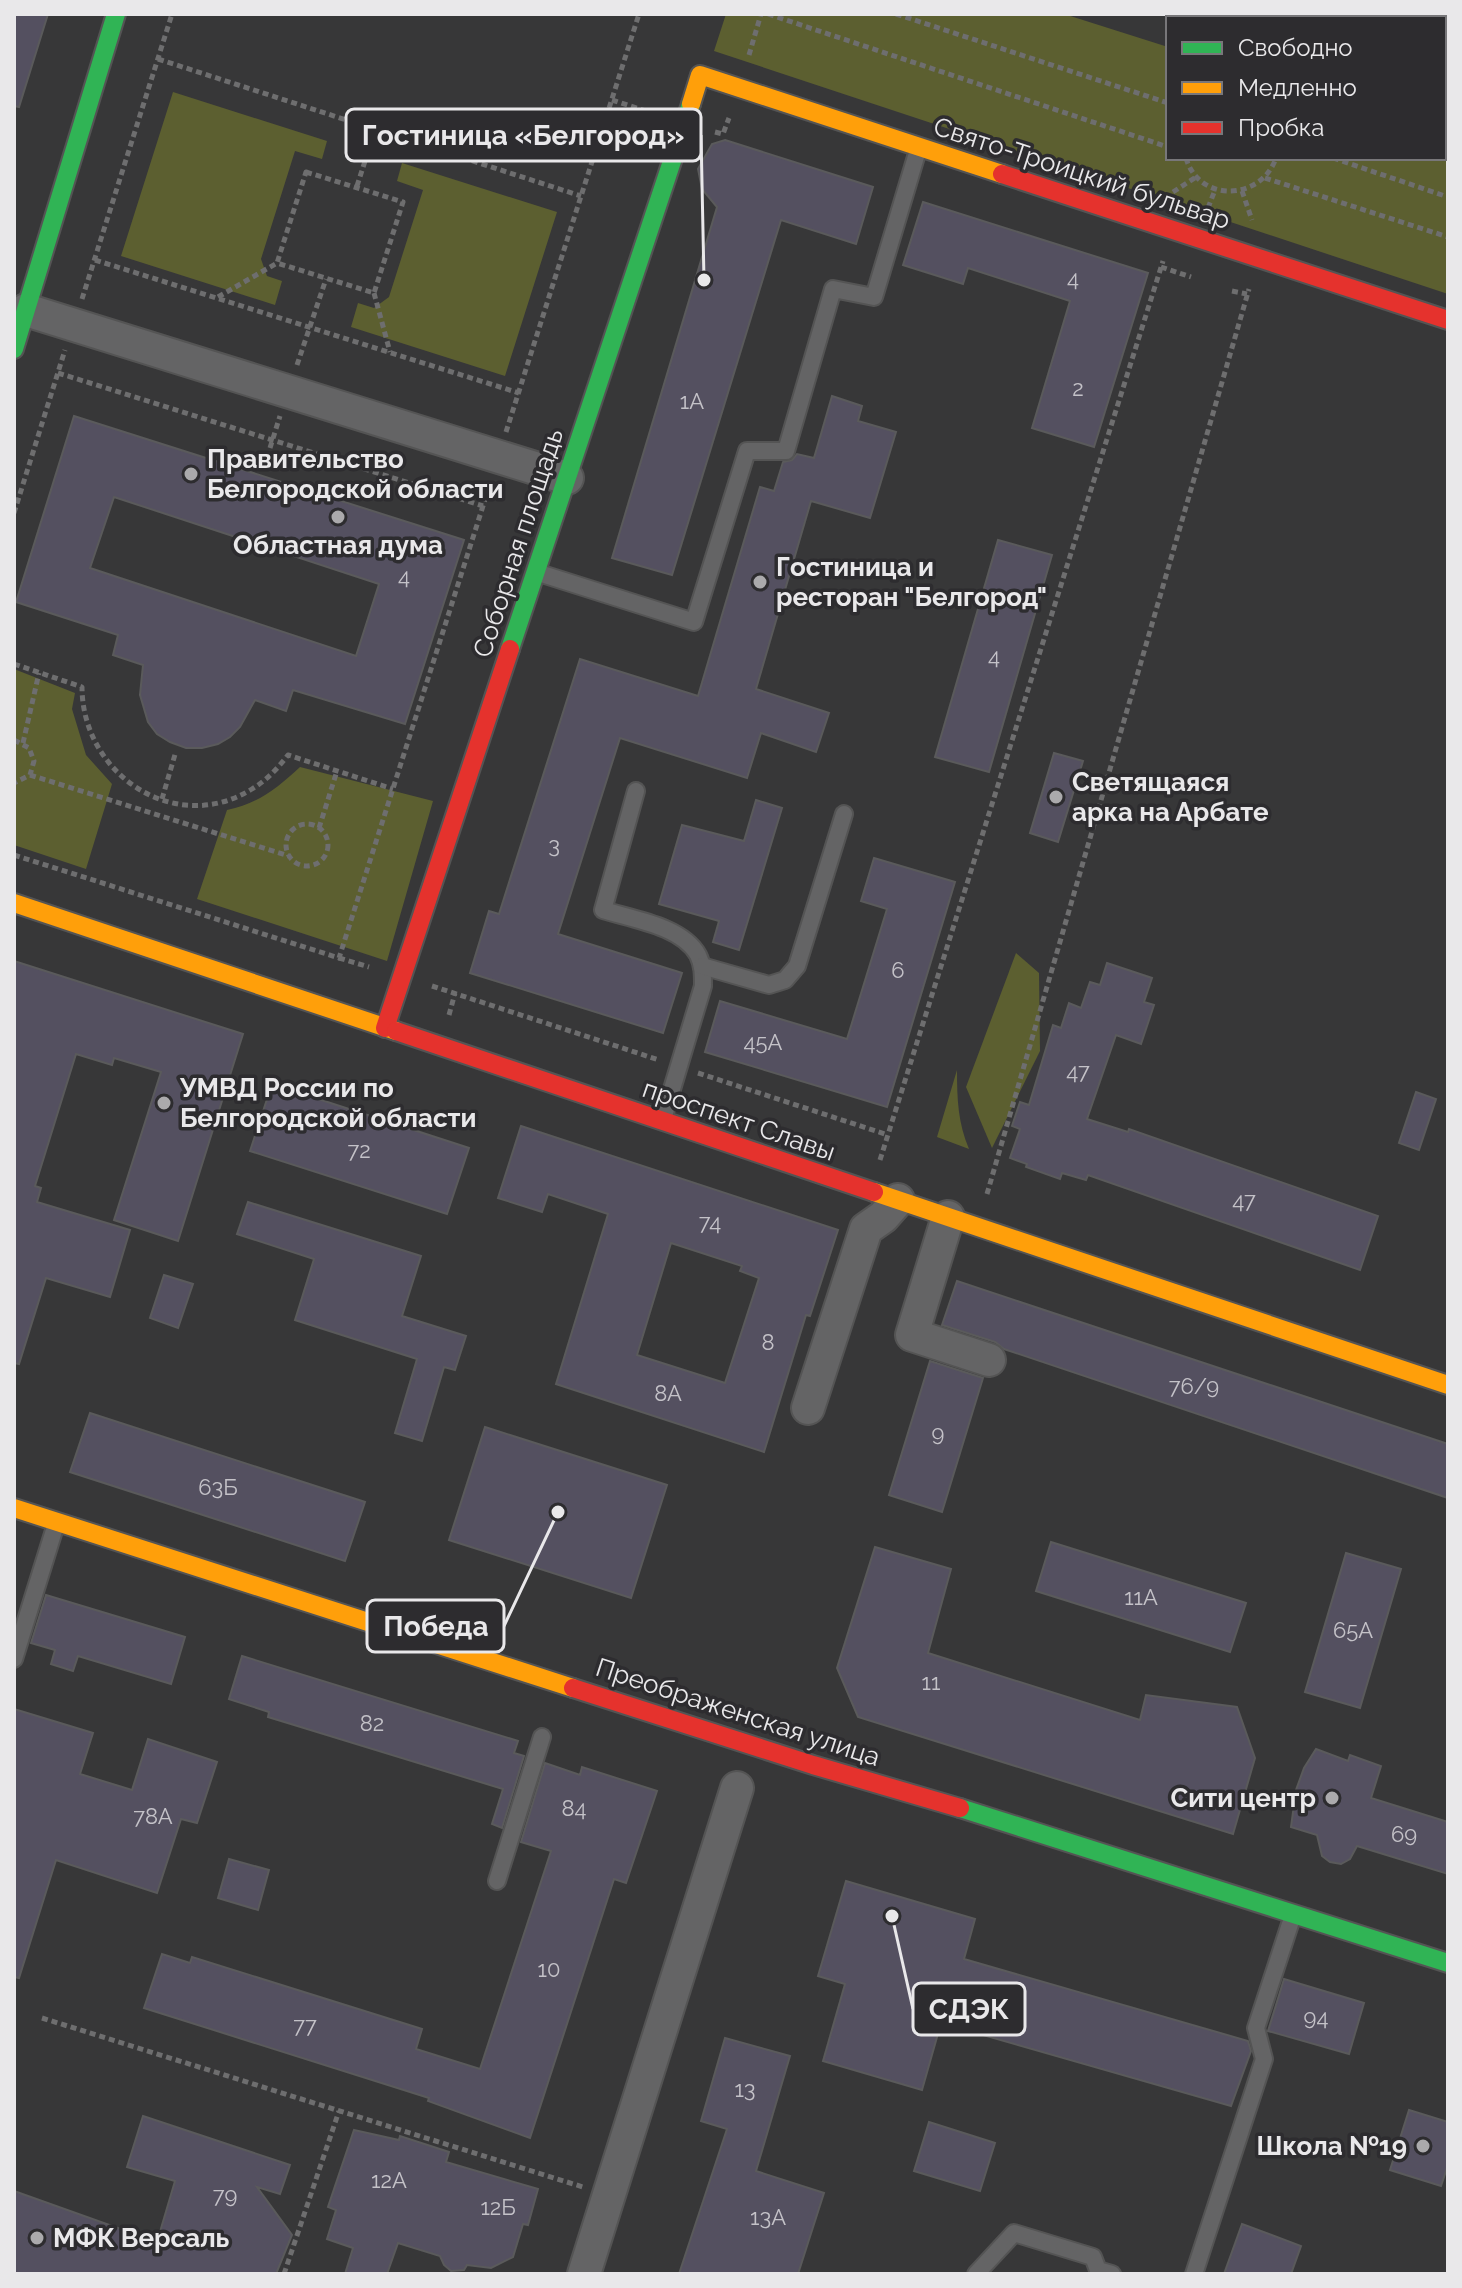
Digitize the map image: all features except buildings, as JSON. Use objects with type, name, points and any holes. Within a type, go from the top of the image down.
[{"type":"main road","points":[[14,349],[116,14]]},
{"type":"main road","name":"Свято-Троицкий бульвар","points":[[700,75],[1448,320]]},
{"type":"main road","name":"Соборная площадь","points":[[385,1028],[700,75]]},
{"type":"main road","name":"проспект Славы","points":[[14,903],[1448,1385]]},
{"type":"main road","name":"Преображенская улица","points":[[14,1508],[813,1765],[941,1802],[1448,1963]]},
{"type":"street","points":[[26,310],[567,478]]},
{"type":"street","points":[[808,1408],[866,1229],[883,1217],[884,1196]]},
{"type":"street","points":[[963,1222],[912,1335],[989,1360]]},
{"type":"street","points":[[584,2274],[737,1788]]},
{"type":"lane","points":[[536,573],[694,622],[747,451],[786,451],[833,289],[874,297],[919,148]]},
{"type":"lane","points":[[636,791],[603,910],[672,933],[691,946],[702,966],[703,986],[662,1121]]},
{"type":"lane","points":[[702,966],[769,985],[791,975],[797,966],[844,814]]},
{"type":"lane","points":[[14,1659],[57,1522]]},
{"type":"lane","points":[[497,1881],[542,1737]]},
{"type":"lane","points":[[1194,2274],[1264,2059],[1256,2028],[1294,1914]]},
{"type":"lane","points":[[976,2274],[1014,2233],[1093,2257],[1098,2270],[1112,2274]]},
{"type":"path","points":[[14,513],[172,14]]},
{"type":"path","points":[[339,958],[639,14]]},
{"type":"path","points":[[768,14],[1166,146]]},
{"type":"path","points":[[896,14],[1166,102]]},
{"type":"path","points":[[158,59],[581,196]]},
{"type":"path","points":[[357,186],[375,130]]},
{"type":"path","points":[[1187,160],[1196,177],[1215,190],[1242,191],[1265,178],[1275,160]]},
{"type":"path","points":[[1339,160],[1448,197]]},
{"type":"path","points":[[217,298],[277,263],[306,172],[357,186],[403,202],[374,293],[391,353]]},
{"type":"path","points":[[1265,178],[1448,237]]},
{"type":"path","points":[[884,1196],[888,1135],[1173,230]]},
{"type":"path","points":[[963,1222],[1247,294],[1264,259]]},
{"type":"path","points":[[95,260],[519,393]]},
{"type":"path","points":[[277,263],[374,293]]},
{"type":"path","points":[[1161,267],[1191,277]]},
{"type":"path","points":[[264,467],[326,279]]},
{"type":"path","points":[[1232,291],[1247,294]]},
{"type":"path","points":[[58,373],[483,506]]},
{"type":"path","points":[[14,664],[82,687],[87,725],[99,752],[117,774],[144,793],[162,799],[178,804],[209,804],[229,800],[252,789],[274,772],[288,755],[393,789]]},
{"type":"path","points":[[23,743],[39,673]]},
{"type":"path","points":[[14,740],[29,748],[34,761],[30,775]]},
{"type":"path","points":[[162,799],[176,751]]},
{"type":"path","points":[[319,828],[337,771]]},
{"type":"path","points":[[14,783],[30,775],[289,856]]},
{"type":"path","points":[[304,824],[319,828],[327,837],[329,845],[325,858],[312,866],[305,867],[289,856],[286,843],[292,830],[304,824]]},
{"type":"path","points":[[14,855],[402,976],[888,1135]]},
{"type":"path","points":[[42,2018],[608,2195]]},
{"type":"path","points":[[284,2274],[339,2111]]},
{"type":"green space","points":[[726,14],[1064,14],[1166,46],[1166,160],[1446,160],[1448,135],[1448,294],[714,51]]},
{"type":"green space","points":[[173,92],[327,141],[322,159],[295,151],[261,259],[267,276],[282,281],[275,305],[121,256]]},
{"type":"green space","points":[[402,163],[557,212],[505,376],[351,327],[358,303],[374,308],[389,297],[423,190],[397,181]]},
{"type":"green space","points":[[14,669],[75,693],[72,709],[86,755],[112,784],[86,869],[14,845]]},
{"type":"green space","points":[[300,767],[433,801],[387,961],[197,899],[227,810],[266,794]]},
{"type":"green space","points":[[1016,953],[1039,973],[1040,1051],[992,1148],[966,1087]]},
{"type":"green space","points":[[957,1070],[959,1111],[969,1149],[937,1137]]},
{"type":"traffic: fast","points":[[14,349],[116,14]]},
{"type":"traffic: fast","points":[[510,649],[691,104]]},
{"type":"traffic: fast","points":[[960,1808],[1448,1963]]},
{"type":"traffic: slow","points":[[691,104],[700,75],[1002,174]]},
{"type":"traffic: slow","points":[[14,903],[396,1031]]},
{"type":"traffic: slow","points":[[874,1192],[1448,1385]]},
{"type":"traffic: slow","points":[[14,1508],[573,1688]]},
{"type":"traffic: jam","points":[[1177,14],[1183,16]]},
{"type":"traffic: jam","points":[[1002,174],[1448,320]]},
{"type":"traffic: jam","points":[[385,1028],[510,649]]},
{"type":"traffic: jam","points":[[396,1031],[874,1192]]},
{"type":"traffic: jam","points":[[573,1688],[813,1765],[960,1808]]},
{"type":"place","name":"Гостиница «Белгород»","points":[[704,280]]},
{"type":"place","name":"Правительство Белгородской области","points":[[191,474]]},
{"type":"place","name":"Областная дума","points":[[338,517]]},
{"type":"place","name":"Гостиница и ресторан \"Белгород\"","points":[[760,582]]},
{"type":"place","name":"Светящаяся арка на Арбате","points":[[1056,797]]},
{"type":"place","name":"УМВД России по Белгородской области","points":[[164,1103]]},
{"type":"place","name":"Победа","points":[[558,1512]]},
{"type":"place","name":"Сити центр","points":[[1332,1798]]},
{"type":"place","name":"СДЭК","points":[[892,1916]]},
{"type":"place","name":"Школа №19","points":[[1423,2146]]},
{"type":"place","name":"МФК Версаль","points":[[37,2238]]}]
